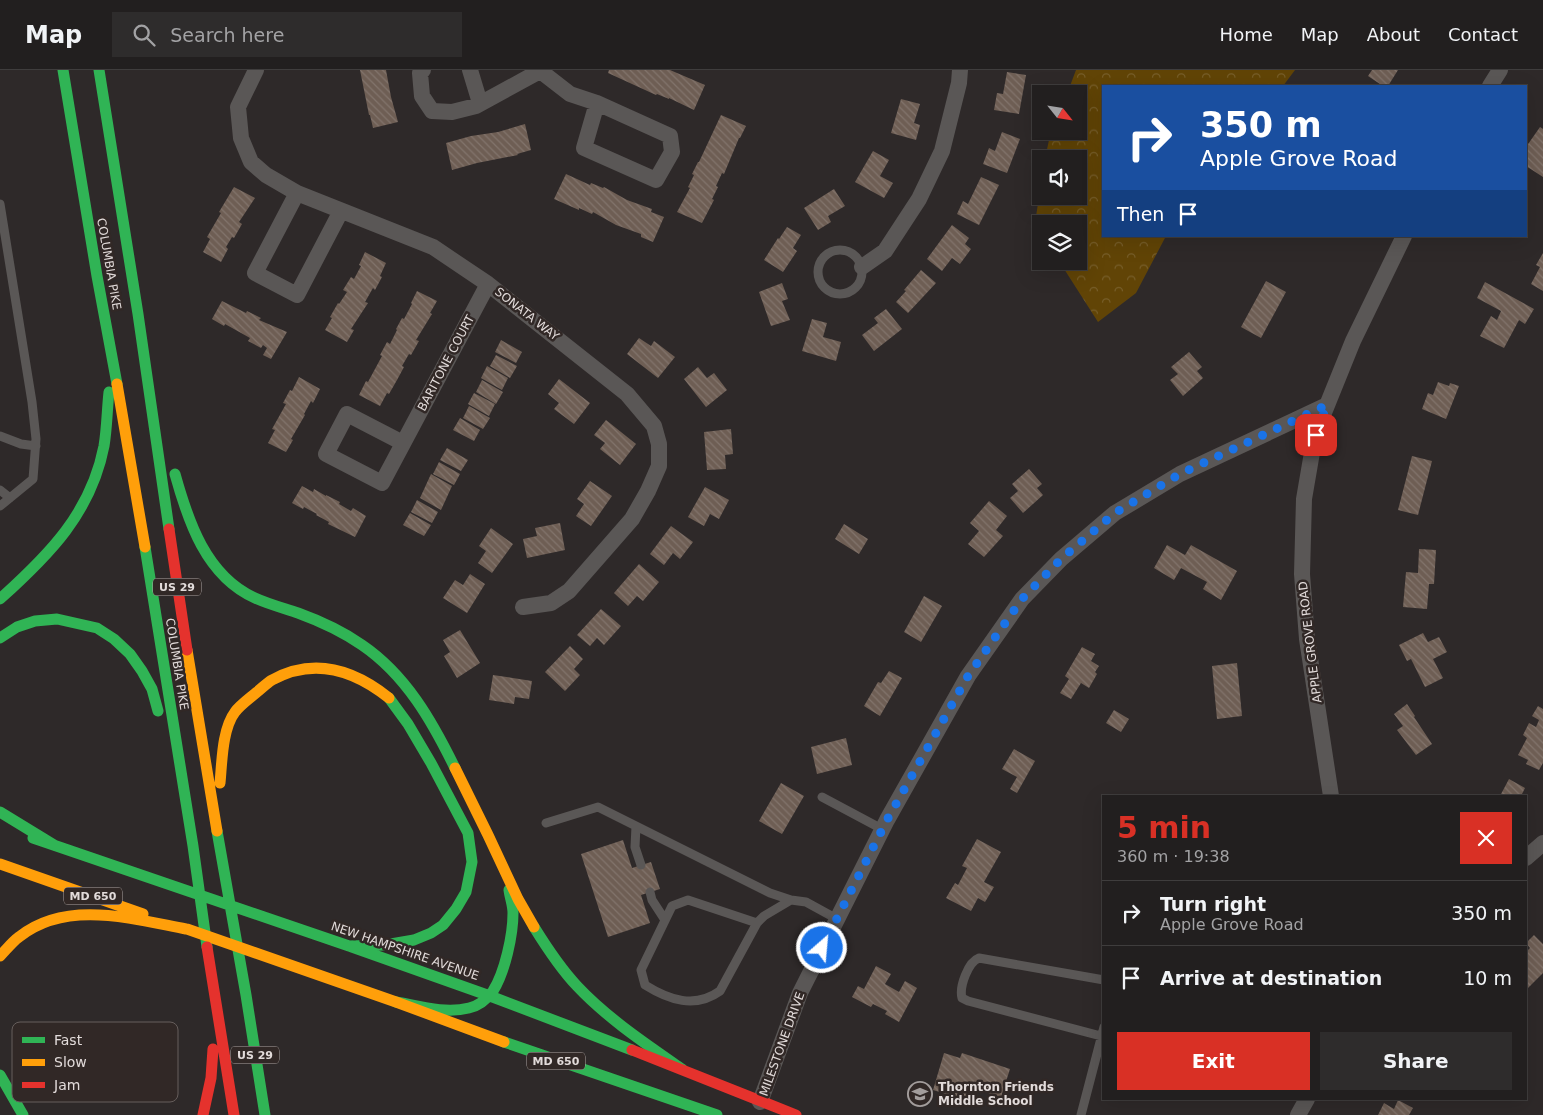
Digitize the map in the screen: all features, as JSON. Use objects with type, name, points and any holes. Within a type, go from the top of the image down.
[{"type":"main road","name":"COLUMBIA PIKE","points":[[63,70],[96,276],[112,353],[132,469],[234,1115]]},
{"type":"main road","name":"COLUMBIA PIKE","points":[[99,70],[138,314],[177,583],[221,859],[246,994],[265,1115]]},
{"type":"main road","points":[[138,314],[167,439]]},
{"type":"main road","points":[[0,599],[36,568],[56,546],[72,525],[82,507],[102,454],[107,420],[112,353]]},
{"type":"main road","points":[[172,458],[181,497],[198,541],[212,563],[237,588],[265,602],[301,613],[330,626],[364,645],[394,673],[422,707],[478,812],[524,911],[551,952],[577,986],[618,1023],[682,1070]]},
{"type":"main road","points":[[0,638],[16,627],[35,621],[57,619],[97,628],[114,639],[130,654],[152,689],[193,846]]},
{"type":"main road","points":[[221,859],[220,783],[224,738],[234,713],[272,680],[292,672],[313,667],[338,670],[356,676],[374,686],[391,700],[431,763],[468,833],[472,862],[466,892],[456,909],[443,925],[431,933],[414,940],[386,945],[349,946]]},
{"type":"main road","points":[[0,812],[54,845]]},
{"type":"main road","name":"NEW HAMPSHIRE AVENUE","points":[[0,826],[490,996],[682,1070],[757,1106],[796,1115]]},
{"type":"main road","name":"MD 650","points":[[0,864],[396,1002],[540,1055],[717,1115]]},
{"type":"main road","points":[[396,1002],[442,1010],[464,1010],[475,1006],[490,996],[508,952],[513,912],[506,872]]},
{"type":"main road","points":[[0,956],[21,935],[39,925],[76,914],[121,917],[186,929]]},
{"type":"main road","points":[[202,1115],[211,1078],[216,1008]]},
{"type":"main road","points":[[603,1076],[619,1070]]},
{"type":"main road","points":[[0,1075],[12,1096]]},
{"type":"main road","points":[[16,1102],[23,1115]]},
{"type":"street","name":"SONATA WAY","points":[[256,70],[238,107],[241,138],[251,162],[266,175],[297,193],[434,247],[488,284],[627,394],[654,426],[659,444],[659,466],[648,492],[632,519],[569,592],[551,603],[523,607]]},
{"type":"street","points":[[423,70],[420,73],[422,96],[432,111],[452,112],[476,106],[540,71],[570,94],[597,103],[670,136],[672,152],[656,180],[584,148],[597,103]]},
{"type":"street","points":[[470,70],[480,103]]},
{"type":"street","points":[[862,267],[885,251],[919,199],[942,150],[959,83],[960,70]]},
{"type":"street","points":[[1491,85],[1500,70]]},
{"type":"street","points":[[297,193],[255,273],[297,295],[341,211]]},
{"type":"street","name":"APPLE GROVE ROAD","points":[[1331,795],[1307,639],[1302,574],[1304,499],[1316,435],[1327,405],[1352,341],[1404,237]]},
{"type":"street","name":"BARITONE COURT","points":[[403,443],[347,414],[326,454],[382,483],[488,284]]},
{"type":"street","name":"MILESTONE DRIVE","points":[[757,1106],[800,993],[882,829],[968,676],[1022,599],[1061,559],[1115,513],[1180,474],[1327,405]]},
{"type":"street","points":[[1527,857],[1543,843]]},
{"type":"street","points":[[1298,1115],[1306,1100]]},
{"type":"lane","points":[[0,204],[31,391],[36,438],[33,479],[0,506]]},
{"type":"lane","points":[[834,250],[848,250],[859,260],[862,267],[860,282],[849,292],[842,294],[834,294],[827,290],[818,278],[819,263],[824,255],[834,250]]},
{"type":"lane","points":[[0,436],[21,444],[36,446]]},
{"type":"lane","points":[[0,490],[10,498]]},
{"type":"lane","points":[[822,797],[882,829]]},
{"type":"lane","points":[[546,824],[598,807],[770,893],[790,900],[806,902],[837,919]]},
{"type":"lane","points":[[636,826],[635,847],[641,865]]},
{"type":"lane","points":[[650,892],[652,900],[665,920]]},
{"type":"lane","points":[[757,923],[688,900],[672,906],[640,970],[645,985],[657,992],[690,1002],[710,998],[720,991],[757,923],[764,916],[790,900]]},
{"type":"lane","points":[[1081,1115],[1102,1032],[968,1001],[962,998],[961,993],[969,966],[974,960],[979,958],[1102,980]]},
{"type":"green space","points":[[1076,70],[1295,70],[1284,85],[1102,85],[1102,237],[1165,237],[1136,293],[1098,322],[1065,270],[1087,270],[1087,215],[1036,215],[1038,205],[1087,205],[1087,150],[1047,150],[1049,140],[1088,140],[1088,85],[1070,85]]},
{"type":"building","points":[[360,70],[386,70],[398,122],[373,128]]},
{"type":"building","points":[[609,70],[670,70],[705,85],[694,110],[608,73]]},
{"type":"building","points":[[1372,70],[1398,70],[1389,85],[1382,85],[1368,76]]},
{"type":"building","points":[[1007,72],[1026,75],[1019,114],[994,110],[997,93],[1003,94]]},
{"type":"building","points":[[901,99],[920,104],[914,123],[920,125],[916,140],[891,133]]},
{"type":"building","points":[[721,115],[746,126],[724,174],[722,173],[716,186],[718,187],[712,199],[714,200],[702,223],[677,212],[690,188],[688,187],[694,175],[692,174]]},
{"type":"building","points":[[525,124],[531,150],[518,155],[452,170],[446,143]]},
{"type":"building","points":[[1540,127],[1543,129],[1543,177],[1527,167],[1527,146]]},
{"type":"building","points":[[1002,132],[1020,139],[1007,173],[983,164],[989,148],[995,151]]},
{"type":"building","points":[[873,151],[889,160],[880,176],[893,183],[884,198],[855,182]]},
{"type":"building","points":[[566,174],[590,185],[591,183],[604,187],[627,200],[652,209],[651,212],[664,217],[653,242],[641,237],[641,234],[616,225],[593,212],[592,214],[579,208],[579,210],[554,199]]},
{"type":"building","points":[[981,177],[999,185],[979,225],[957,214],[963,201],[968,204]]},
{"type":"building","points":[[234,187],[255,198],[239,222],[242,224],[226,247],[228,249],[221,262],[203,252],[210,239],[207,237]]},
{"type":"building","points":[[834,189],[845,206],[828,216],[831,222],[818,230],[804,208]]},
{"type":"building","points":[[952,225],[969,238],[965,244],[971,249],[960,264],[952,258],[942,271],[927,259]]},
{"type":"building","points":[[787,227],[801,235],[793,248],[797,251],[783,272],[764,260]]},
{"type":"building","points":[[365,252],[386,263],[380,276],[382,277],[375,290],[373,288],[365,302],[368,303],[351,329],[354,330],[347,342],[325,330],[338,303],[347,292],[343,290],[351,277],[354,279],[361,266],[359,265]]},
{"type":"building","points":[[1543,253],[1543,291],[1531,284],[1540,267],[1536,265]]},
{"type":"building","points":[[921,270],[936,283],[908,313],[896,302]]},
{"type":"building","points":[[1266,281],[1286,292],[1261,338],[1241,327]]},
{"type":"building","points":[[1485,282],[1534,309],[1525,324],[1519,320],[1504,348],[1480,336],[1491,316],[1497,320],[1501,311],[1477,298]]},
{"type":"building","points":[[782,283],[788,299],[782,301],[790,320],[771,326],[759,292]]},
{"type":"building","points":[[417,291],[437,301],[430,313],[432,314],[416,340],[419,341],[411,355],[409,354],[397,380],[380,406],[359,395],[382,356],[380,355],[387,342],[390,344],[402,318],[404,319]]},
{"type":"building","points":[[222,301],[246,313],[247,311],[261,318],[259,320],[287,332],[271,359],[263,355],[267,348],[263,345],[261,348],[248,341],[250,338],[212,319]]},
{"type":"building","points":[[886,309],[902,329],[874,351],[862,335],[878,323],[874,318]]},
{"type":"building","points":[[812,319],[827,323],[823,337],[841,342],[836,361],[802,351]]},
{"type":"building","points":[[639,338],[651,346],[654,341],[675,357],[658,378],[627,354]]},
{"type":"building","points":[[501,340],[522,352],[516,363],[495,352]]},
{"type":"building","points":[[1189,352],[1202,367],[1197,371],[1203,378],[1183,396],[1170,380],[1178,374],[1171,367]]},
{"type":"building","points":[[496,355],[517,366],[510,378],[490,366]]},
{"type":"building","points":[[487,366],[508,378],[502,390],[481,378]]},
{"type":"building","points":[[698,367],[707,378],[714,373],[727,390],[706,407],[684,379]]},
{"type":"building","points":[[299,377],[320,389],[313,403],[311,401],[286,452],[268,443],[275,430],[272,429],[286,404],[283,403]]},
{"type":"building","points":[[559,379],[590,403],[574,424],[554,409],[559,403],[548,394]]},
{"type":"building","points":[[482,380],[503,392],[496,404],[476,392]]},
{"type":"building","points":[[1438,382],[1449,386],[1450,383],[1459,386],[1446,419],[1422,409],[1428,393],[1433,395]]},
{"type":"building","points":[[474,393],[495,404],[489,416],[468,404]]},
{"type":"building","points":[[469,406],[490,418],[483,429],[463,418]]},
{"type":"building","points":[[460,418],[480,430],[474,441],[453,430]]},
{"type":"building","points":[[606,420],[636,444],[620,465],[600,449],[605,443],[594,435]]},
{"type":"building","points":[[731,429],[733,454],[725,455],[726,469],[707,470],[704,432]]},
{"type":"building","points":[[447,448],[468,460],[461,471],[440,460]]},
{"type":"building","points":[[1412,456],[1432,461],[1418,515],[1398,510]]},
{"type":"building","points":[[439,462],[460,474],[454,485],[433,474]]},
{"type":"building","points":[[1029,469],[1042,484],[1037,488],[1043,495],[1023,513],[1010,498],[1018,491],[1012,484]]},
{"type":"building","points":[[431,474],[452,486],[441,510],[420,498]]},
{"type":"building","points":[[590,481],[612,496],[591,526],[576,516],[584,504],[577,499]]},
{"type":"building","points":[[302,486],[313,492],[314,489],[340,502],[339,504],[351,511],[353,508],[366,516],[355,537],[328,524],[329,522],[317,514],[292,503]]},
{"type":"building","points":[[705,487],[729,500],[719,519],[710,514],[704,526],[688,517]]},
{"type":"building","points":[[417,500],[438,512],[432,523],[411,512]]},
{"type":"building","points":[[989,501],[1007,516],[996,530],[1003,536],[984,557],[968,544],[979,531],[970,523]]},
{"type":"building","points":[[410,513],[431,525],[424,536],[403,525]]},
{"type":"building","points":[[560,523],[565,550],[527,558],[523,539],[537,536],[535,528]]},
{"type":"building","points":[[844,524],[868,539],[859,554],[835,539]]},
{"type":"building","points":[[671,526],[693,542],[680,559],[673,553],[664,565],[650,554]]},
{"type":"building","points":[[491,528],[513,544],[492,573],[478,563],[486,551],[479,546]]},
{"type":"building","points":[[1167,545],[1185,555],[1191,545],[1237,571],[1221,600],[1203,589],[1207,582],[1181,568],[1174,580],[1154,568]]},
{"type":"building","points":[[1419,549],[1436,550],[1434,584],[1429,584],[1427,609],[1403,607],[1406,572],[1418,573]]},
{"type":"building","points":[[639,564],[659,582],[643,601],[637,596],[628,606],[614,593]]},
{"type":"building","points":[[470,574],[485,584],[467,613],[443,598],[455,580],[463,585]]},
{"type":"building","points":[[924,596],[942,606],[921,642],[904,632]]},
{"type":"building","points":[[601,609],[621,626],[604,645],[597,638],[590,646],[577,635]]},
{"type":"building","points":[[460,630],[480,663],[457,678],[444,656],[450,652],[443,640]]},
{"type":"building","points":[[1423,633],[1428,642],[1439,637],[1447,652],[1433,659],[1443,678],[1425,687],[1411,659],[1407,661],[1399,645]]},
{"type":"building","points":[[570,646],[583,659],[574,669],[580,675],[565,691],[545,672]]},
{"type":"building","points":[[1082,647],[1095,654],[1091,661],[1099,666],[1089,688],[1081,683],[1071,699],[1060,693],[1069,679],[1065,676]]},
{"type":"building","points":[[1237,663],[1242,716],[1217,719],[1212,666]]},
{"type":"building","points":[[889,671],[902,678],[880,716],[864,706],[878,682],[881,683]]},
{"type":"building","points":[[493,675],[532,681],[529,699],[515,697],[514,704],[489,700]]},
{"type":"building","points":[[1407,704],[1432,744],[1416,755],[1397,730],[1403,726],[1394,714]]},
{"type":"building","points":[[1538,706],[1543,709],[1543,763],[1539,770],[1526,764],[1528,760],[1518,755],[1527,738],[1523,735],[1529,723],[1536,727],[1539,720],[1532,716]]},
{"type":"building","points":[[1114,710],[1129,719],[1121,732],[1106,723]]},
{"type":"building","points":[[846,738],[852,765],[817,774],[811,747]]},
{"type":"building","points":[[1014,749],[1035,761],[1017,793],[1010,789],[1017,777],[1002,769]]},
{"type":"building","points":[[1509,779],[1525,788],[1522,795],[1501,795]]},
{"type":"building","points":[[781,783],[804,796],[782,834],[759,821]]},
{"type":"building","points":[[977,839],[1001,852],[984,882],[994,887],[985,902],[978,898],[971,911],[946,898],[955,883],[958,885],[967,868],[962,866]]},
{"type":"building","points":[[623,840],[632,868],[651,862],[660,889],[641,895],[650,923],[608,937],[581,854]]},
{"type":"building","points":[[1534,935],[1543,944],[1543,973],[1527,989],[1527,951],[1530,948],[1527,942]]},
{"type":"building","points":[[876,966],[891,974],[885,984],[899,992],[905,981],[917,988],[899,1022],[885,1014],[887,1011],[873,1004],[871,1007],[852,997],[858,986],[864,989]]},
{"type":"building","points":[[944,1053],[960,1058],[962,1053],[1010,1069],[1001,1097],[969,1087],[965,1100],[933,1090]]},
{"type":"building","points":[[1398,1100],[1413,1108],[1409,1115],[1378,1115],[1384,1103],[1394,1109]]},
{"type":"traffic: fast","points":[[63,70],[117,384]]},
{"type":"traffic: fast","points":[[99,70],[138,314],[169,529]]},
{"type":"traffic: fast","points":[[0,599],[35,566],[66,531],[89,492],[98,470],[104,446],[109,392]]},
{"type":"traffic: fast","points":[[175,474],[193,528],[212,561],[224,576],[238,588],[255,598],[323,623],[362,645],[378,657],[392,670],[416,700],[437,733],[455,768]]},
{"type":"traffic: fast","points":[[145,547],[193,846],[207,947]]},
{"type":"traffic: fast","points":[[0,638],[17,627],[35,621],[57,619],[97,628],[114,639],[130,654],[152,689],[158,711]]},
{"type":"traffic: fast","points":[[349,946],[385,945],[414,940],[431,933],[443,925],[456,909],[466,892],[472,862],[468,833],[431,763],[408,724],[389,698]]},
{"type":"traffic: fast","points":[[0,812],[54,845]]},
{"type":"traffic: fast","points":[[217,831],[265,1115]]},
{"type":"traffic: fast","points":[[33,838],[349,946],[490,996],[632,1050]]},
{"type":"traffic: fast","points":[[396,1002],[432,1009],[460,1010],[479,1004],[488,997],[501,974],[510,942],[513,907],[509,890]]},
{"type":"traffic: fast","points":[[534,927],[559,965],[589,998],[627,1030],[682,1069]]},
{"type":"traffic: fast","points":[[504,1042],[717,1115]]},
{"type":"traffic: fast","points":[[0,1075],[12,1096]]},
{"type":"traffic: fast","points":[[16,1102],[23,1115]]},
{"type":"traffic: slow","points":[[117,384],[145,547]]},
{"type":"traffic: slow","points":[[187,650],[217,831]]},
{"type":"traffic: slow","points":[[220,783],[223,746],[227,727],[231,719],[240,707],[272,680],[303,669],[333,670],[362,680],[389,698]]},
{"type":"traffic: slow","points":[[455,768],[518,899],[534,927]]},
{"type":"traffic: slow","points":[[0,864],[143,914]]},
{"type":"traffic: slow","points":[[0,956],[16,939],[37,925],[57,918],[100,915],[122,917],[186,929]]},
{"type":"traffic: slow","points":[[187,929],[504,1042]]},
{"type":"traffic: jam","points":[[169,529],[187,650]]},
{"type":"traffic: jam","points":[[207,947],[234,1115]]},
{"type":"traffic: jam","points":[[203,1115],[211,1078],[213,1049]]},
{"type":"traffic: jam","points":[[632,1050],[796,1115]]},
{"type":"place","name":"Thornton Friends Middle School","points":[[920,1094]]},
{"type":"route","points":[[822,948],[887,820],[968,676],[1022,599],[1061,559],[1115,513],[1180,474],[1327,405],[1316,435]]}]
